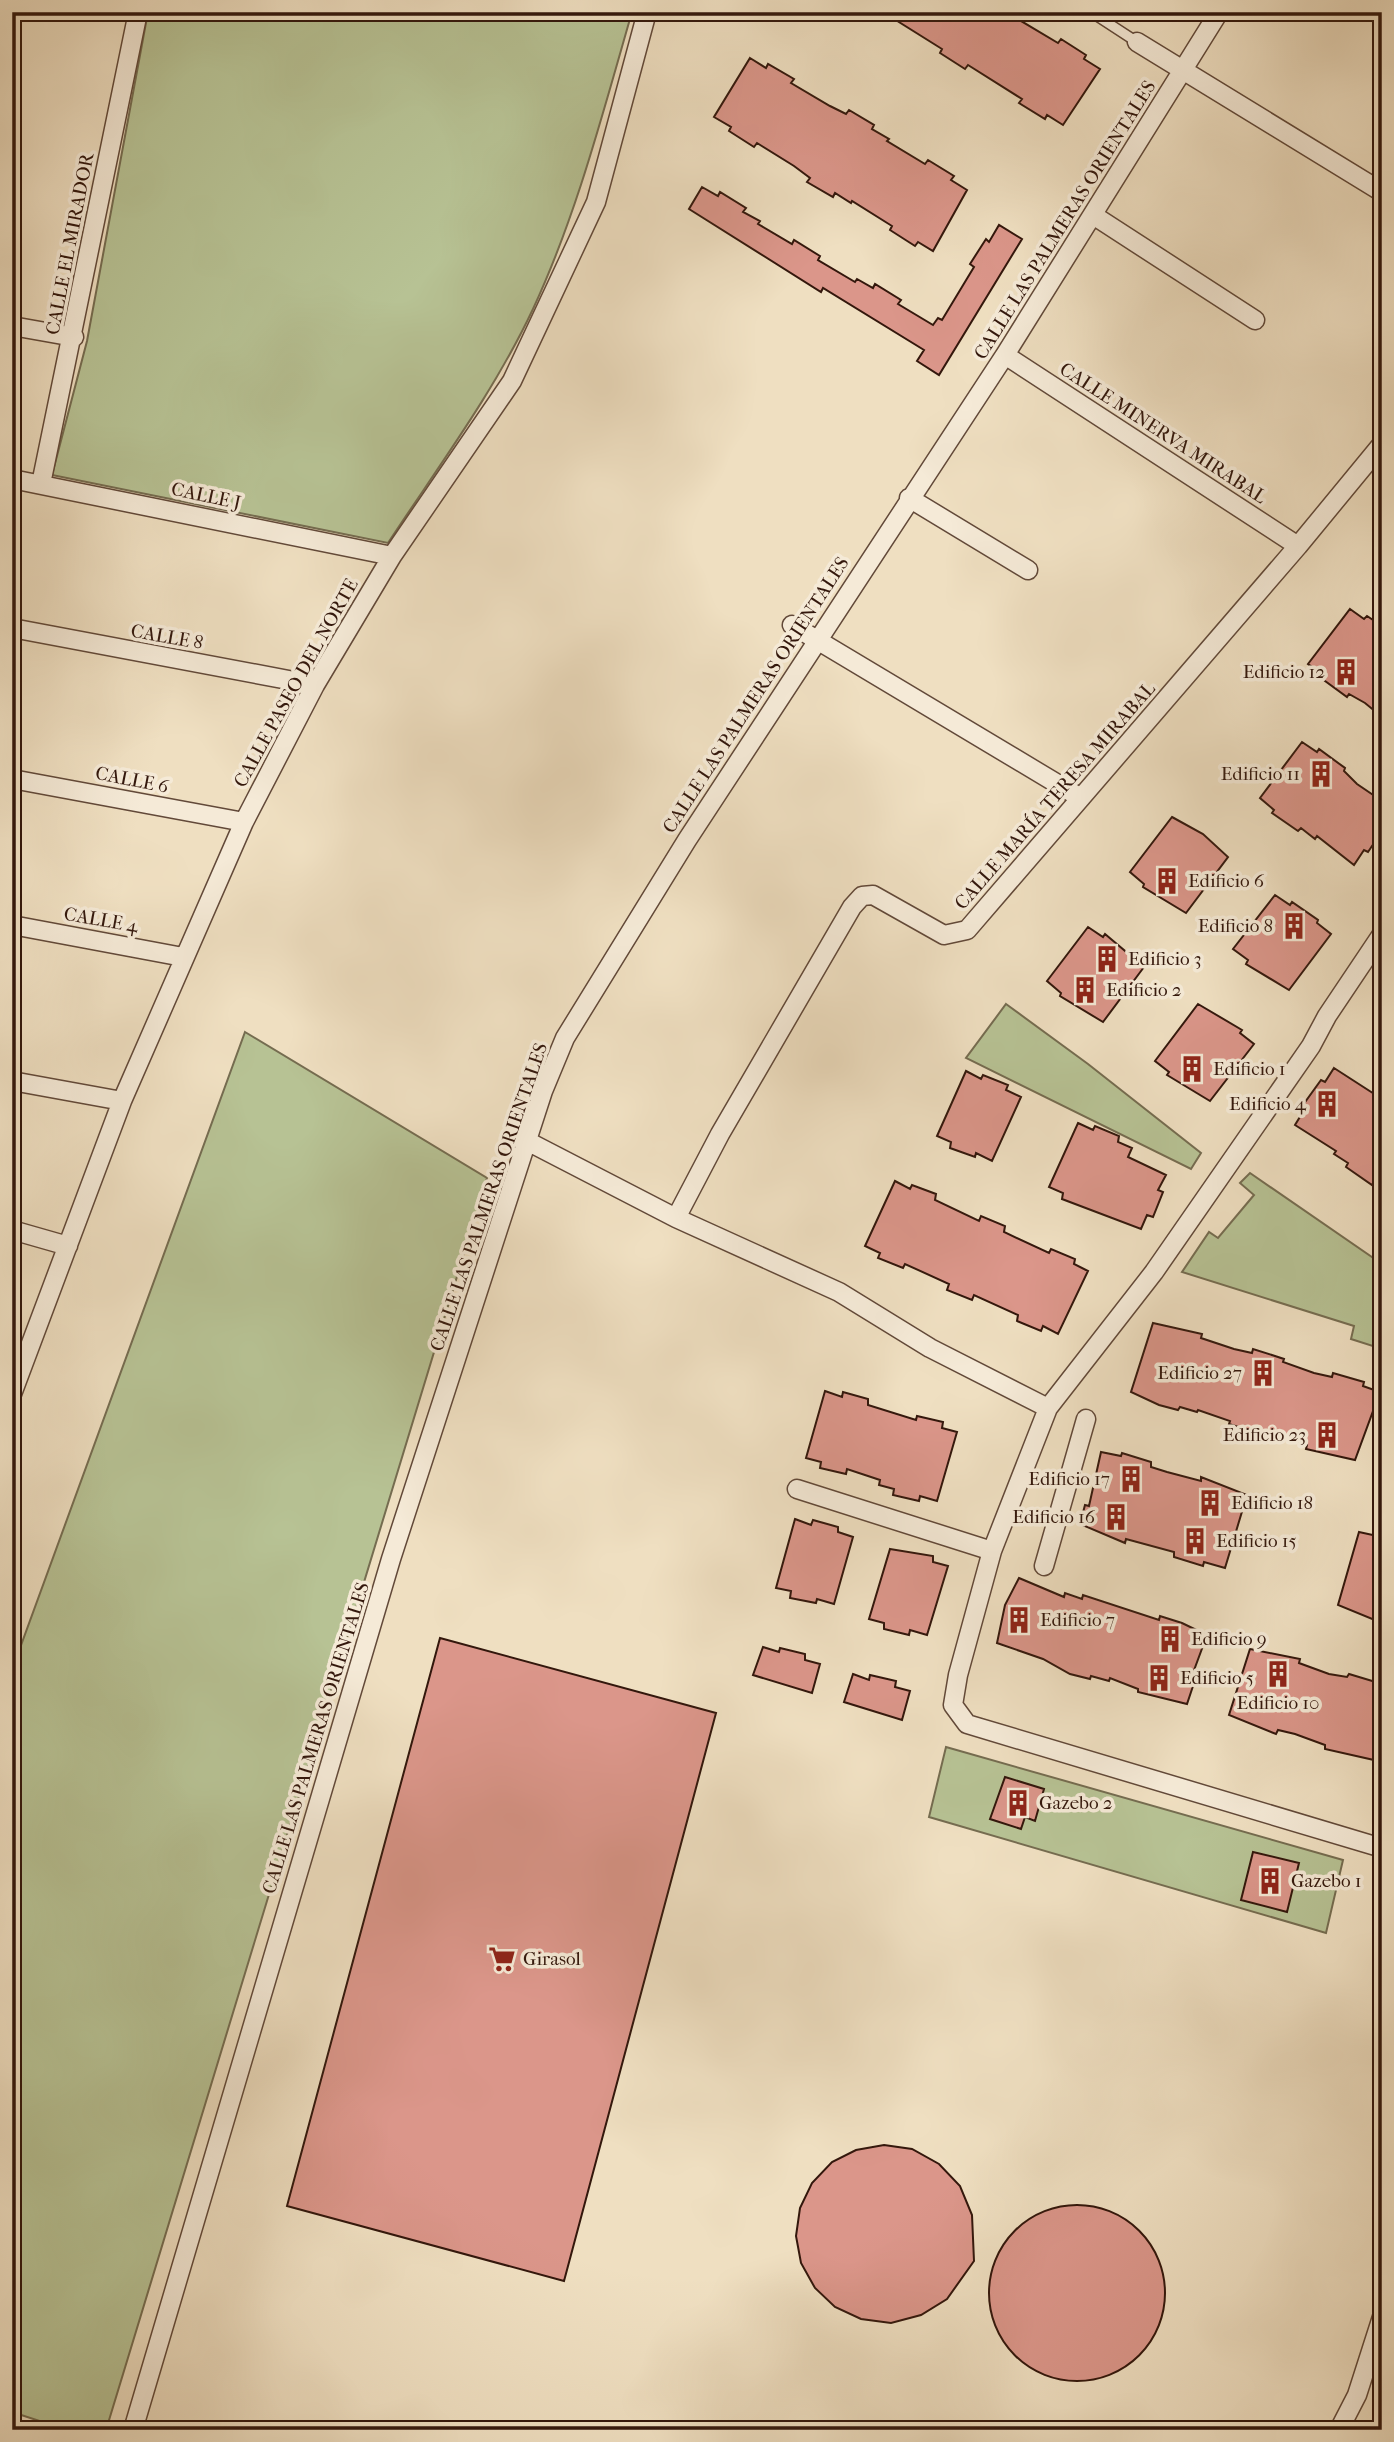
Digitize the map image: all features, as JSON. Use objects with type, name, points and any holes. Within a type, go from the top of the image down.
[{"type":"street","name":"CALLE EL MIRADOR","points":[[41,484],[74,337],[138,12]]},
{"type":"street","name":"CALLE PASEO DEL NORTE","points":[[12,1394],[16,1371],[68,1246],[122,1101],[243,822],[315,685],[392,556],[512,381],[596,202],[647,12]]},
{"type":"street","name":"CALLE LAS PALMERAS ORIENTALES","points":[[133,2430],[391,1559],[543,1091],[565,1038],[816,639],[1004,355],[1219,12]]},
{"type":"street","points":[[1136,42],[1380,186]]},
{"type":"street","points":[[1093,215],[1255,320]]},
{"type":"street","points":[[12,326],[74,337]]},
{"type":"street","name":"CALLE MINERVA MIRABAL","points":[[1004,355],[1298,546]]},
{"type":"street","name":"CALLE MARÍA TERESA MIRABAL","points":[[676,1218],[727,1122],[852,907],[862,896],[873,895],[944,935],[967,930],[1298,546],[1382,444]]},
{"type":"street","name":"CALLE J","points":[[12,479],[392,556]]},
{"type":"street","points":[[909,498],[1028,570]]},
{"type":"street","points":[[792,625],[1081,798]]},
{"type":"street","name":"CALLE 8","points":[[12,628],[315,685]]},
{"type":"street","name":"CALLE 6","points":[[12,779],[243,822]]},
{"type":"street","name":"CALLE 4","points":[[12,925],[183,957]]},
{"type":"street","points":[[1382,934],[1327,1016],[1311,1046],[1161,1262],[1048,1408],[992,1551],[958,1675],[953,1705],[967,1724],[1382,1848]]},
{"type":"street","points":[[12,1081],[122,1101]]},
{"type":"street","points":[[527,1141],[676,1218],[839,1292],[930,1348],[1048,1408]]},
{"type":"street","points":[[12,1230],[68,1246]]},
{"type":"street","points":[[1044,1566],[1086,1419]]},
{"type":"street","points":[[797,1489],[992,1551]]},
{"type":"street","points":[[1339,2430],[1357,2395],[1382,2318]]},
{"type":"street","points":[[1354,2430],[1357,2395]]},
{"type":"lane","points":[[1091,12],[1136,42]]},
{"type":"green space","points":[[148,12],[632,12],[576,200],[533,309],[501,370],[388,543],[52,475],[87,341]]},
{"type":"green space","points":[[1006,1004],[1088,1064],[1201,1153],[1191,1169],[966,1058]]},
{"type":"green space","points":[[245,1032],[487,1178],[106,2430],[67,2430],[12,2412],[12,1670]]},
{"type":"green space","points":[[1250,1173],[1382,1264],[1382,1349],[1351,1339],[1354,1326],[1182,1272],[1209,1232],[1218,1238],[1254,1195],[1240,1183]]},
{"type":"green space","points":[[946,1747],[1343,1860],[1326,1933],[929,1817]]},
{"type":"building","points":[[883,12],[1006,12],[1058,43],[1061,39],[1086,55],[1084,59],[1100,69],[1063,125],[1047,115],[1045,119],[1019,103],[1022,99],[968,65],[965,69],[940,53],[942,49]]},
{"type":"building","points":[[750,58],[766,68],[768,64],[794,79],[791,83],[830,106],[846,114],[849,110],[874,125],[872,129],[889,139],[887,141],[925,164],[928,160],[954,176],[951,180],[967,190],[933,251],[918,242],[915,246],[890,230],[892,226],[852,201],[851,203],[835,193],[833,197],[807,182],[810,178],[794,166],[757,143],[754,147],[729,131],[731,127],[714,117]]},
{"type":"building","points":[[702,187],[718,196],[720,192],[746,208],[743,212],[760,221],[758,224],[792,244],[794,240],[820,256],[818,260],[855,282],[857,279],[873,288],[875,284],[901,300],[898,304],[933,325],[938,318],[942,320],[974,267],[970,264],[986,239],[989,242],[999,225],[1022,239],[939,375],[917,361],[924,350],[823,288],[821,292],[689,209]]},
{"type":"building","points":[[1350,609],[1364,619],[1367,616],[1382,626],[1382,717],[1365,703],[1349,694],[1347,697],[1321,678],[1323,675],[1308,664]]},
{"type":"building","points":[[1302,742],[1317,752],[1319,749],[1345,768],[1344,771],[1357,784],[1382,801],[1382,831],[1368,852],[1364,850],[1354,865],[1317,836],[1315,839],[1301,828],[1298,831],[1272,813],[1274,810],[1260,798]]},
{"type":"building","points":[[1172,817],[1203,834],[1228,857],[1186,913],[1143,887],[1144,884],[1130,872]]},
{"type":"building","points":[[1275,895],[1290,905],[1292,902],[1318,920],[1317,923],[1331,934],[1289,990],[1246,964],[1248,960],[1233,949]]},
{"type":"building","points":[[1088,927],[1103,937],[1105,934],[1144,967],[1103,1022],[1060,996],[1061,993],[1047,981]]},
{"type":"building","points":[[1198,1004],[1242,1030],[1240,1033],[1254,1044],[1210,1101],[1167,1075],[1169,1072],[1155,1061]]},
{"type":"building","points":[[1334,1068],[1382,1099],[1382,1187],[1374,1182],[1372,1185],[1346,1167],[1348,1163],[1334,1154],[1336,1151],[1295,1125],[1306,1107],[1303,1105],[1321,1080],[1325,1082]]},
{"type":"building","points":[[966,1071],[981,1079],[983,1075],[1008,1085],[1006,1090],[1021,1097],[992,1161],[976,1153],[975,1157],[950,1148],[951,1142],[937,1136]]},
{"type":"building","points":[[1078,1123],[1093,1130],[1095,1126],[1119,1136],[1118,1142],[1132,1148],[1128,1157],[1166,1175],[1158,1190],[1163,1192],[1153,1217],[1147,1215],[1141,1229],[1062,1199],[1063,1193],[1049,1187]]},
{"type":"building","points":[[895,1181],[910,1189],[912,1185],[936,1194],[935,1200],[979,1221],[981,1216],[1005,1226],[1004,1232],[1049,1253],[1051,1249],[1075,1259],[1074,1264],[1088,1271],[1058,1334],[1043,1326],[1041,1331],[1017,1321],[1018,1315],[974,1295],[972,1300],[947,1290],[949,1284],[905,1264],[903,1268],[878,1258],[880,1253],[865,1246]]},
{"type":"building","points":[[1153,1323],[1202,1334],[1201,1338],[1234,1349],[1252,1353],[1253,1349],[1314,1373],[1332,1377],[1333,1373],[1364,1382],[1363,1386],[1380,1392],[1355,1460],[1306,1449],[1307,1445],[1261,1430],[1260,1434],[1198,1410],[1197,1412],[1180,1407],[1178,1410],[1159,1405],[1131,1392]]},
{"type":"building","points":[[825,1391],[842,1397],[843,1392],[868,1399],[868,1405],[916,1420],[917,1416],[943,1422],[942,1428],[957,1432],[937,1501],[920,1496],[919,1501],[893,1495],[894,1489],[879,1485],[880,1480],[847,1469],[846,1474],[820,1468],[821,1462],[806,1458]]},
{"type":"building","points":[[1101,1452],[1121,1456],[1122,1453],[1151,1462],[1151,1467],[1201,1481],[1201,1477],[1247,1495],[1225,1568],[1204,1562],[1203,1566],[1174,1557],[1174,1552],[1126,1539],[1125,1543],[1080,1524],[1085,1505],[1089,1506]]},
{"type":"building","points":[[795,1519],[811,1525],[813,1520],[838,1527],[838,1532],[853,1537],[834,1604],[817,1599],[816,1603],[790,1598],[791,1591],[776,1588]]},
{"type":"building","points":[[1359,1532],[1382,1537],[1382,1623],[1338,1605]]},
{"type":"building","points":[[890,1549],[933,1556],[933,1562],[948,1566],[927,1635],[910,1630],[909,1635],[884,1629],[884,1623],[869,1619]]},
{"type":"building","points":[[1019,1578],[1064,1597],[1065,1593],[1082,1599],[1083,1595],[1159,1620],[1160,1616],[1182,1623],[1207,1635],[1193,1673],[1197,1674],[1187,1704],[1138,1692],[1138,1689],[1110,1678],[1109,1681],[1070,1674],[1043,1659],[997,1643],[1005,1605]]},
{"type":"building","name":"Girasol","points":[[440,1638],[716,1713],[564,2281],[287,2206]]},
{"type":"building","points":[[763,1647],[779,1652],[780,1648],[805,1654],[805,1660],[820,1664],[812,1693],[753,1675]]},
{"type":"building","points":[[1250,1649],[1300,1659],[1299,1663],[1329,1674],[1347,1677],[1349,1674],[1379,1683],[1382,1735],[1374,1760],[1325,1749],[1325,1745],[1295,1734],[1278,1730],[1276,1734],[1229,1715]]},
{"type":"building","points":[[853,1674],[869,1680],[870,1675],[896,1681],[895,1687],[910,1691],[902,1720],[844,1702]]},
{"type":"building","name":"Gazebo 2","points":[[1005,1777],[1044,1789],[1035,1821],[1025,1817],[1021,1829],[990,1819]]},
{"type":"building","name":"Gazebo 1","points":[[1253,1852],[1299,1863],[1287,1912],[1241,1900]]},
{"type":"building","points":[[884,2145],[912,2149],[939,2164],[960,2186],[972,2215],[974,2261],[947,2299],[921,2315],[891,2323],[861,2319],[835,2307],[815,2288],[801,2263],[796,2236],[800,2208],[812,2183],[832,2162],[856,2150]]},
{"type":"building","points":[[1077,2205],[1111,2212],[1139,2231],[1158,2259],[1165,2293],[1158,2327],[1139,2355],[1111,2374],[1077,2381],[1043,2374],[1015,2355],[996,2327],[989,2293],[996,2259],[1015,2231],[1043,2212]]},
{"type":"place","name":"Edificio 12","points":[[1346,672]]},
{"type":"place","name":"Edificio 11","points":[[1321,774]]},
{"type":"place","name":"Edificio 6","points":[[1167,881]]},
{"type":"place","name":"Edificio 8","points":[[1294,926]]},
{"type":"place","name":"Edificio 3","points":[[1107,959]]},
{"type":"place","name":"Edificio 2","points":[[1085,990]]},
{"type":"place","name":"Edificio 1","points":[[1192,1069]]},
{"type":"place","name":"Edificio 4","points":[[1327,1104]]},
{"type":"place","name":"Edificio 27","points":[[1263,1373]]},
{"type":"place","name":"Edificio 23","points":[[1327,1435]]},
{"type":"place","name":"Edificio 17","points":[[1131,1479]]},
{"type":"place","name":"Edificio 18","points":[[1210,1503]]},
{"type":"place","name":"Edificio 16","points":[[1116,1517]]},
{"type":"place","name":"Edificio 15","points":[[1195,1541]]},
{"type":"place","name":"Edificio 7","points":[[1019,1620]]},
{"type":"place","name":"Edificio 9","points":[[1170,1639]]},
{"type":"place","name":"Edificio 10","points":[[1278,1674]]},
{"type":"place","name":"Edificio 5","points":[[1159,1678]]},
{"type":"place","name":"Gazebo 2","points":[[1018,1803]]},
{"type":"place","name":"Gazebo 1","points":[[1270,1881]]},
{"type":"place","name":"Girasol","points":[[502,1959]]}]
